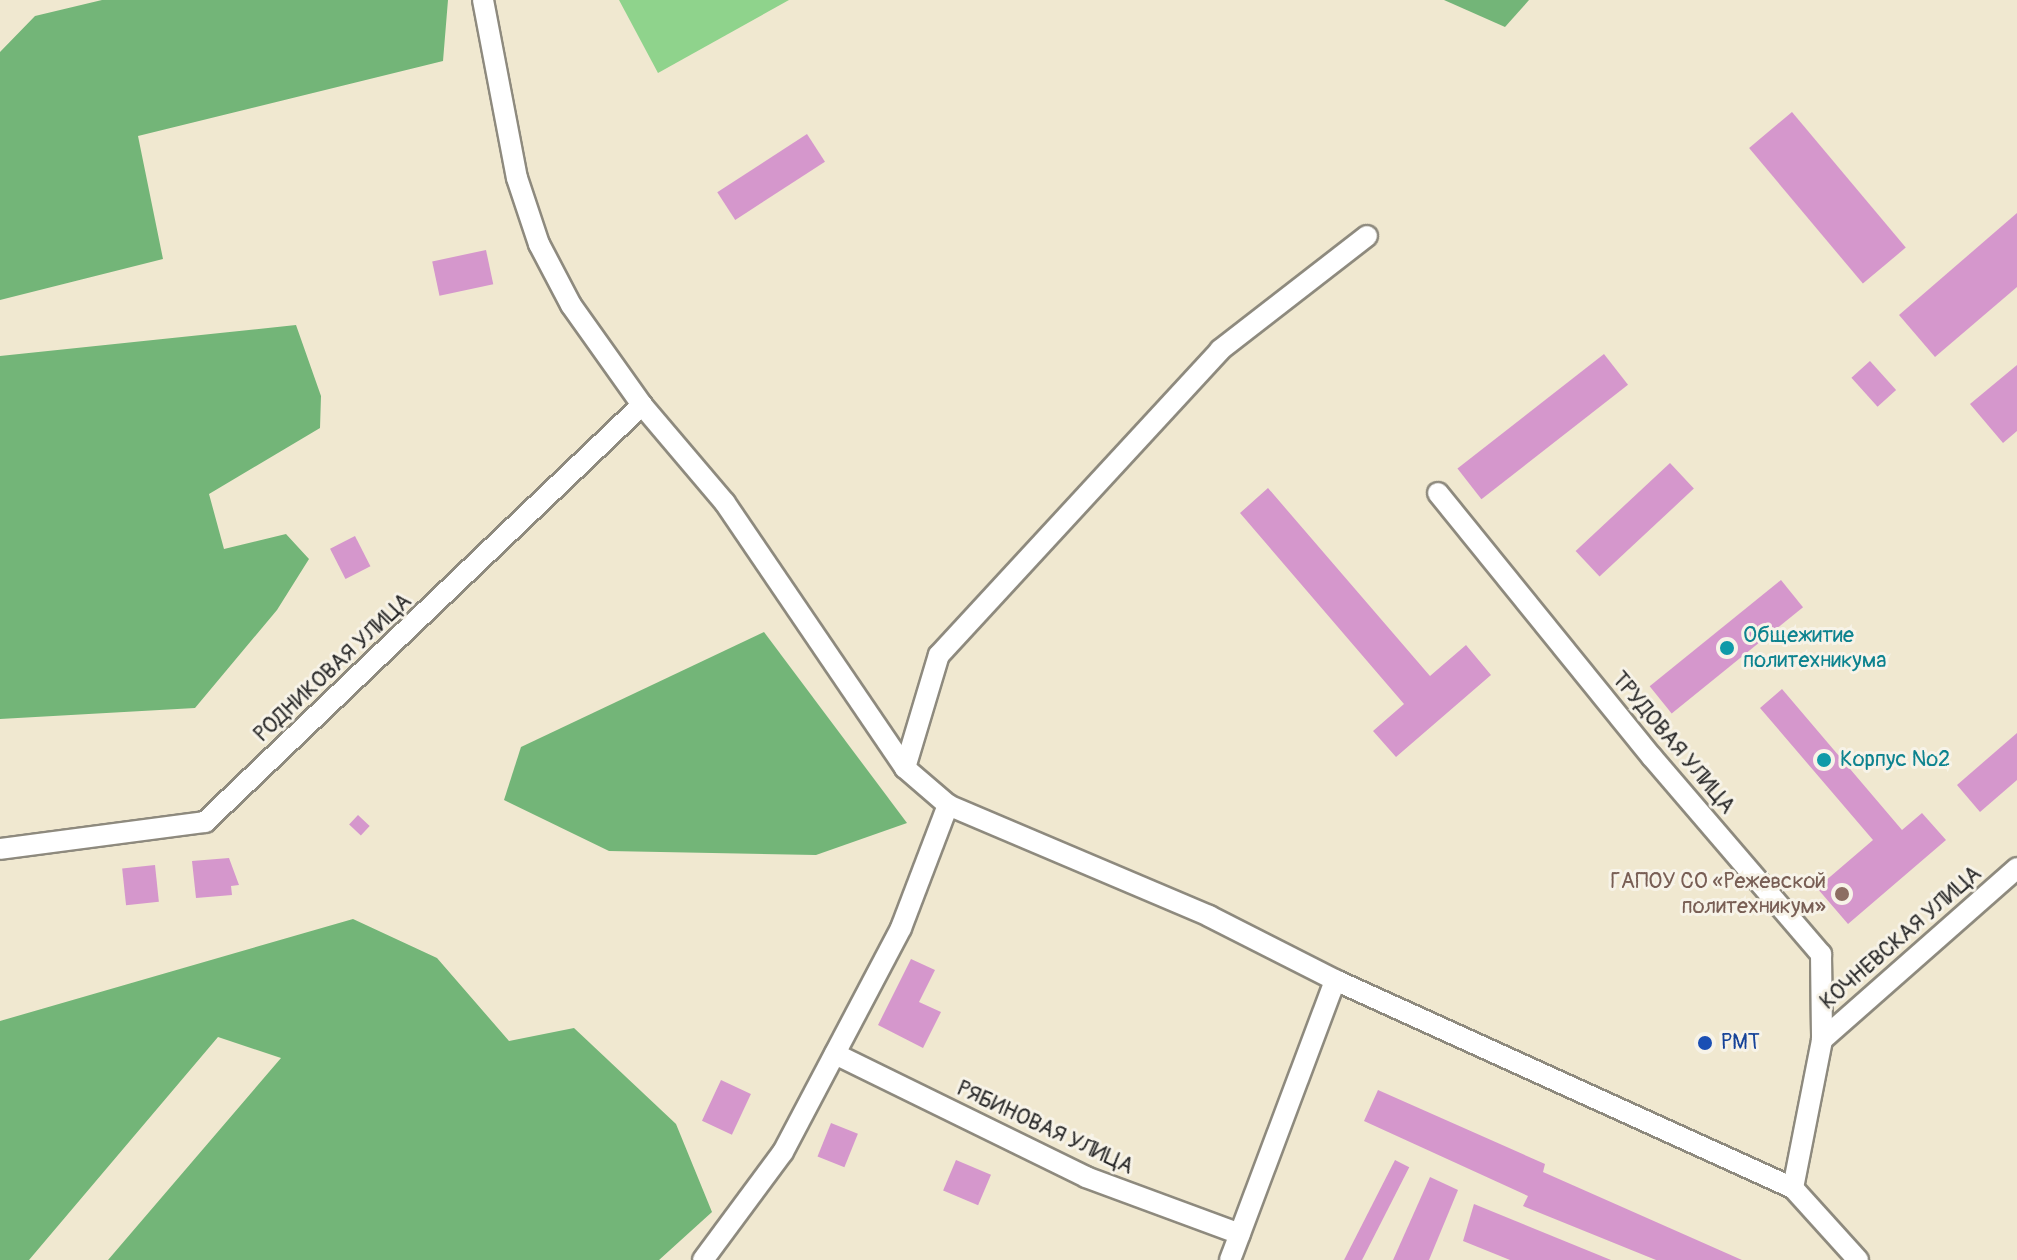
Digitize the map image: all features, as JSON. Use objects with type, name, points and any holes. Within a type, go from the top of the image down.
[{"type":"street","points":[[483,0],[517,178],[539,244],[571,305],[642,405],[725,503],[905,768],[948,805],[1209,916],[1335,980],[1793,1188],[1858,1260]]},
{"type":"street","points":[[905,768],[939,655],[1220,350],[1367,236]]},
{"type":"street","name":"РОДНИКОВАЯ УЛИЦА","points":[[0,849],[205,822],[642,405]]},
{"type":"street","name":"ТРУДОВАЯ УЛИЦА","points":[[1438,493],[1652,757],[1821,954],[1822,1040]]},
{"type":"street","points":[[703,1260],[783,1152],[901,928],[948,805]]},
{"type":"street","name":"КОЧНЕВСКАЯ УЛИЦА","points":[[1793,1188],[1822,1040],[2017,868]]},
{"type":"street","points":[[1230,1260],[1335,980]]},
{"type":"street","name":"РЯБИНОВАЯ УЛИЦА","points":[[835,1054],[1086,1177],[1240,1234]]},
{"type":"green space","points":[[102,0],[448,0],[443,61],[138,136],[163,259],[0,300],[0,52],[35,16]]},
{"type":"green space","points":[[619,0],[789,0],[658,73]]},
{"type":"green space","points":[[1444,0],[1529,0],[1505,27]]},
{"type":"green space","points":[[296,325],[321,396],[320,428],[209,494],[224,549],[286,534],[309,559],[277,610],[195,708],[0,719],[0,356]]},
{"type":"green space","points":[[764,632],[907,823],[816,855],[609,851],[504,800],[521,747]]},
{"type":"green space","points":[[353,919],[437,958],[509,1041],[574,1028],[676,1124],[712,1212],[659,1260],[108,1260],[281,1058],[218,1037],[29,1260],[0,1260],[0,1021]]},
{"type":"building","points":[[1792,112],[1906,248],[1863,284],[1749,148]]},
{"type":"building","points":[[807,134],[825,162],[735,220],[717,192]]},
{"type":"building","points":[[2017,213],[2017,287],[1935,357],[1899,315]]},
{"type":"building","points":[[486,250],[493,284],[439,296],[432,261]]},
{"type":"building","points":[[1604,354],[1628,385],[1481,499],[1457,469]]},
{"type":"building","points":[[1870,361],[1896,390],[1878,407],[1851,378]]},
{"type":"building","points":[[2017,365],[2017,431],[2003,443],[1970,404]]},
{"type":"building","points":[[1670,463],[1694,489],[1600,577],[1576,551]]},
{"type":"building","points":[[1268,488],[1430,676],[1466,645],[1491,675],[1396,757],[1373,731],[1404,704],[1240,513]]},
{"type":"building","points":[[355,536],[370,566],[345,579],[330,549]]},
{"type":"building","name":"Общежитие политехникума","points":[[1781,580],[1803,607],[1672,714],[1650,686]]},
{"type":"building","name":"Корпус №2","points":[[1782,689],[1902,830],[1922,813],[1946,840],[1848,924],[1817,888],[1873,840],[1760,708]]},
{"type":"building","points":[[2017,733],[2017,780],[1980,812],[1957,785]]},
{"type":"building","points":[[358,815],[370,826],[361,835],[349,825]]},
{"type":"building","points":[[229,858],[239,885],[231,886],[232,895],[196,898],[192,861]]},
{"type":"building","points":[[155,865],[159,902],[126,905],[122,868]]},
{"type":"building","points":[[911,959],[935,970],[919,1002],[941,1012],[923,1048],[878,1025]]},
{"type":"building","points":[[721,1080],[751,1094],[732,1135],[702,1121]]},
{"type":"building","points":[[1378,1090],[1545,1164],[1543,1172],[1742,1260],[1656,1260],[1523,1206],[1528,1196],[1364,1121]]},
{"type":"building","points":[[831,1123],[858,1134],[844,1167],[818,1156]]},
{"type":"building","points":[[956,1160],[991,1175],[978,1205],[943,1190]]},
{"type":"building","points":[[1395,1160],[1409,1167],[1362,1260],[1344,1260]]},
{"type":"building","points":[[1430,1177],[1458,1190],[1429,1260],[1393,1260]]},
{"type":"building","points":[[1474,1204],[1611,1260],[1510,1260],[1463,1241]]},
{"type":"place","name":"Общежитие политехникума","points":[[1727,648]]},
{"type":"place","name":"Корпус №2","points":[[1824,760]]},
{"type":"place","name":"ГАПОУ СО «Режевской политехникум»","points":[[1842,894]]},
{"type":"place","name":"РМТ","points":[[1705,1043]]}]
